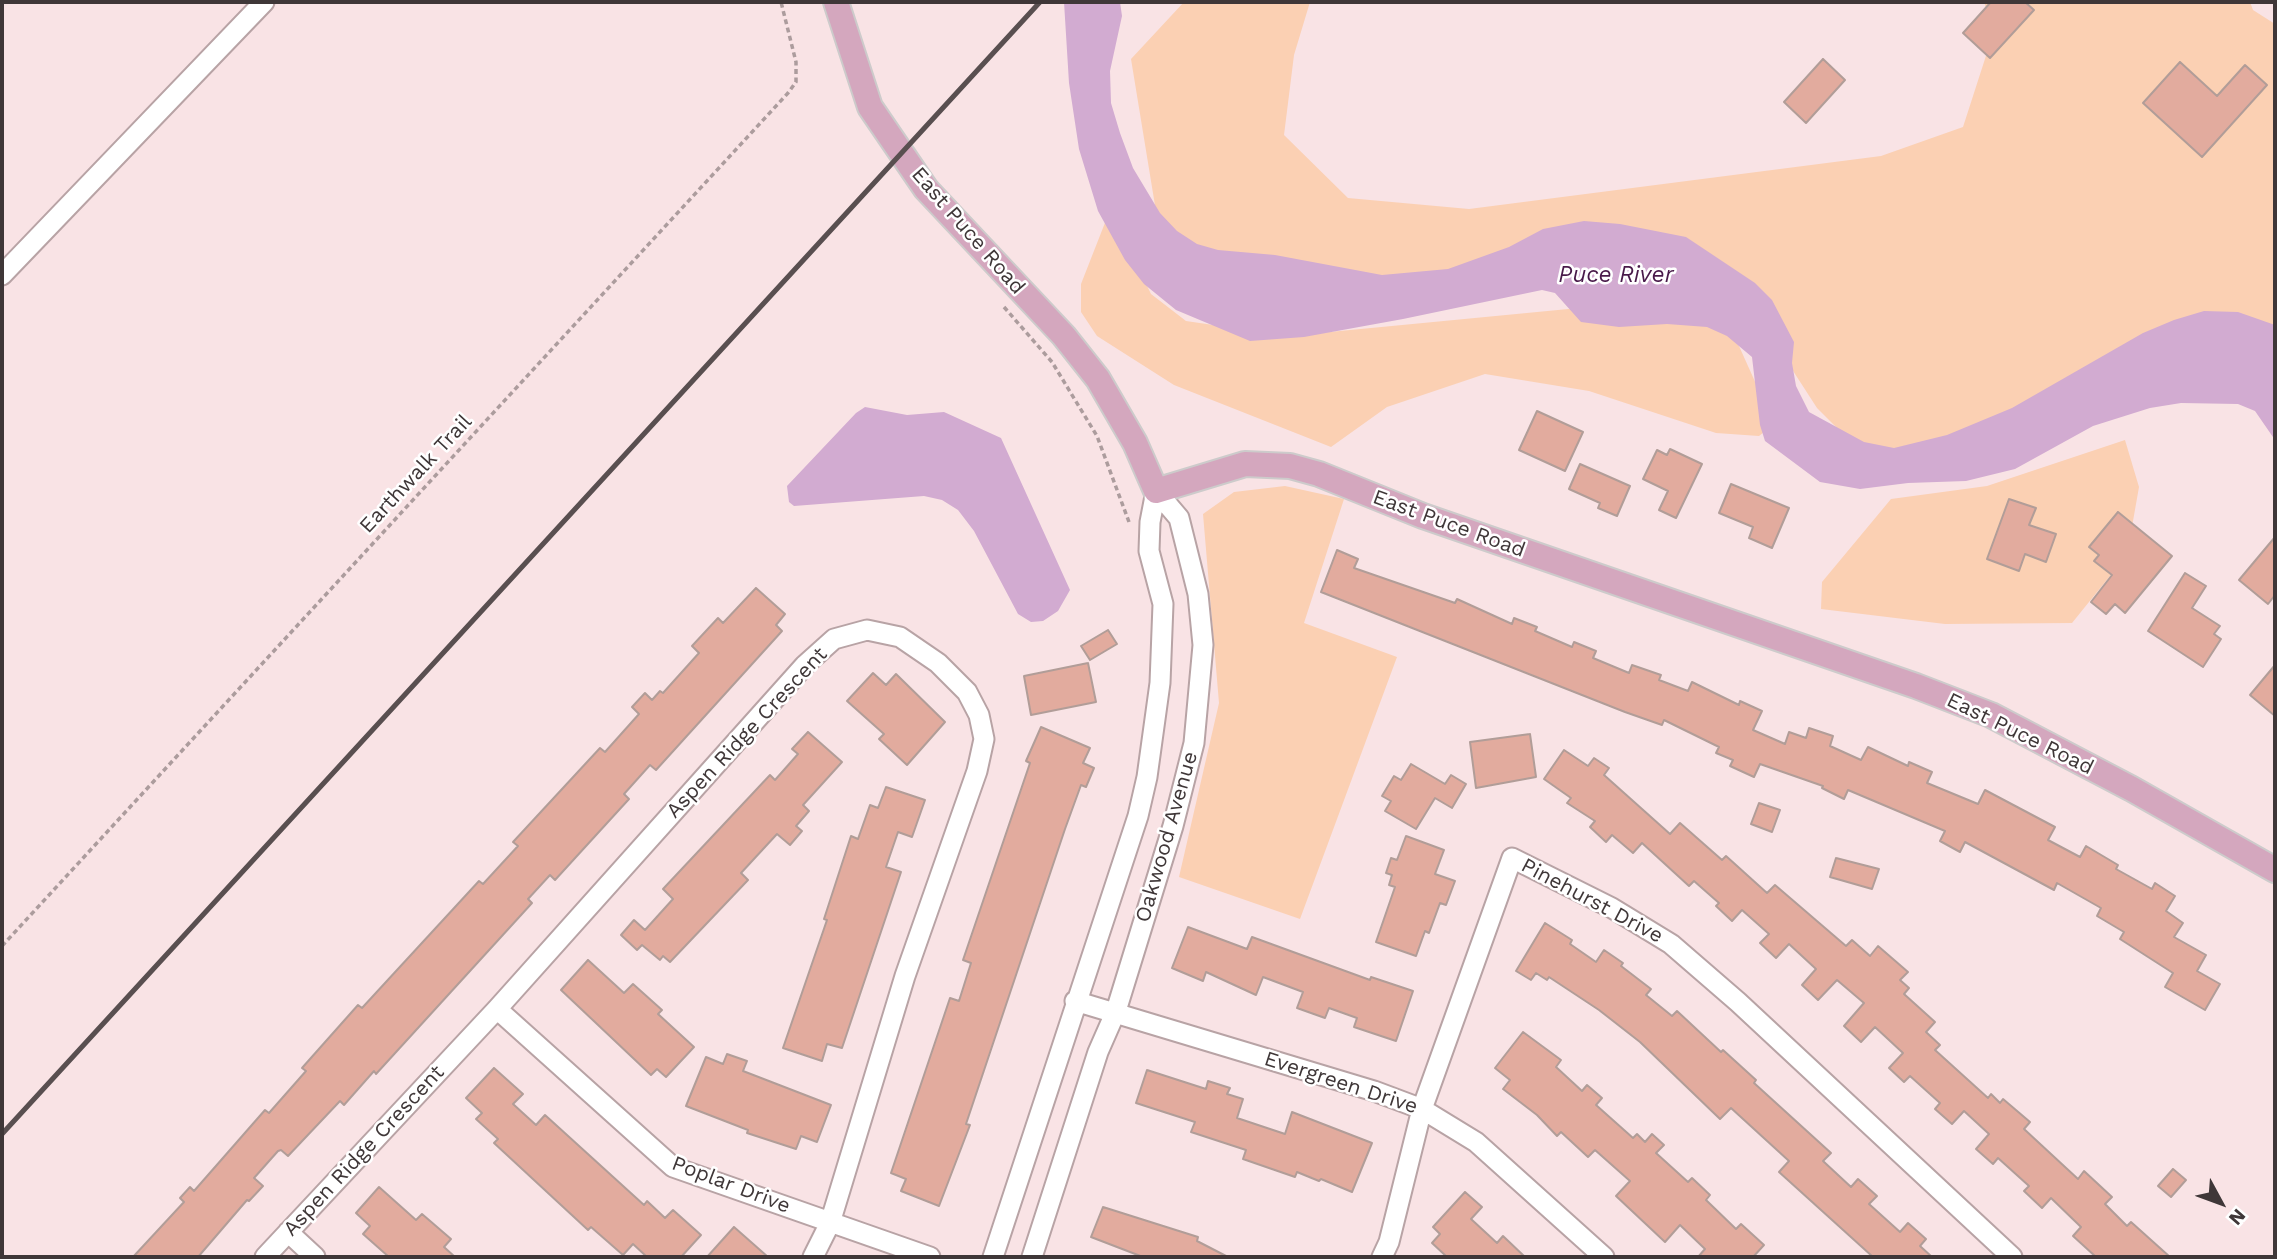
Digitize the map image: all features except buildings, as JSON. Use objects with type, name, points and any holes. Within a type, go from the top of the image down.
[{"type":"main road","name":"East Puce Road","points":[[836,2],[870,107],[926,188],[1063,336],[1098,379],[1135,443],[1156,491],[1245,464],[1290,466],[1319,474],[1436,521],[1916,686],[1991,715],[2132,789],[2275,870]]},
{"type":"street","points":[[2,275],[264,2]]},
{"type":"street","name":"Oakwood Avenue","points":[[993,1257],[1138,816],[1155,733],[1163,604],[1149,551],[1150,522],[1156,491]]},
{"type":"street","name":"Oakwood Avenue","points":[[1032,1257],[1098,1052],[1116,1011],[1183,789],[1199,698],[1202,645],[1198,594],[1179,518],[1156,491]]},
{"type":"street","name":"Aspen Ridge Crescent","points":[[265,1257],[497,1009],[804,665],[834,639],[867,630],[900,637],[938,663],[967,692],[979,715],[984,740],[977,771],[905,976],[830,1223],[813,1257]]},
{"type":"street","name":"Pinehurst Drive","points":[[1382,1257],[1389,1242],[1422,1109],[1512,858],[1612,908],[1671,944],[1738,1002],[2012,1257]]},
{"type":"street","name":"Evergreen Drive","points":[[1075,1001],[1116,1011],[1374,1091],[1422,1109],[1476,1142],[1604,1257]]},
{"type":"street","name":"Poplar Drive","points":[[497,1009],[673,1167],[930,1257]]},
{"type":"street","points":[[288,1232],[315,1257]]},
{"type":"path","name":"Earthwalk Trail","points":[[2,946],[788,93],[796,82],[796,62],[781,2]]},
{"type":"path","points":[[998,300],[1052,362],[1097,436],[1131,532]]},
{"type":"shaded area","points":[[1184,2],[1310,2],[1294,55],[1284,135],[1348,198],[1469,209],[1881,156],[1963,127],[1994,31],[1984,2],[2250,2],[2253,10],[2275,24],[2275,363],[1896,463],[1846,437],[1817,408],[1735,281],[1433,284],[1161,242],[1131,59]]},
{"type":"shaded area","points":[[1110,210],[1151,294],[1186,321],[1288,336],[1589,307],[1718,323],[1739,346],[1774,424],[1759,436],[1716,433],[1589,391],[1485,374],[1387,407],[1331,447],[1174,385],[1097,336],[1081,312],[1081,284]]},
{"type":"shaded area","points":[[2125,440],[2139,487],[2127,555],[2072,623],[1945,624],[1821,609],[1822,582],[1891,499],[1987,486]]},
{"type":"shaded area","points":[[1285,486],[1344,499],[1304,623],[1397,657],[1300,919],[1179,877],[1219,703],[1203,514],[1234,492]]},
{"type":"water","name":"Puce River","points":[[1064,2],[1120,2],[1122,16],[1110,71],[1111,103],[1120,133],[1133,168],[1160,213],[1177,231],[1197,244],[1218,250],[1275,255],[1382,275],[1448,269],[1509,247],[1543,229],[1584,221],[1620,224],[1686,237],[1755,283],[1772,300],[1794,342],[1792,363],[1796,386],[1809,412],[1864,442],[1894,448],[1947,435],[2012,408],[2143,333],[2174,320],[2204,311],[2238,312],[2275,325],[2275,440],[2255,411],[2238,404],[2181,403],[2150,408],[2093,426],[2015,469],[1966,481],[1908,483],[1860,489],[1820,482],[1765,441],[1760,425],[1752,357],[1727,336],[1707,327],[1667,324],[1619,327],[1581,322],[1555,293],[1542,290],[1304,337],[1250,341],[1176,310],[1144,284],[1125,260],[1098,211],[1079,149],[1069,83]]},
{"type":"water","points":[[865,407],[907,415],[944,412],[1001,438],[1070,590],[1058,611],[1043,621],[1031,622],[1018,614],[974,531],[958,510],[942,500],[924,496],[794,506],[789,502],[787,486],[856,413]]},
{"type":"railway","points":[[2,1134],[1040,2]]}]
